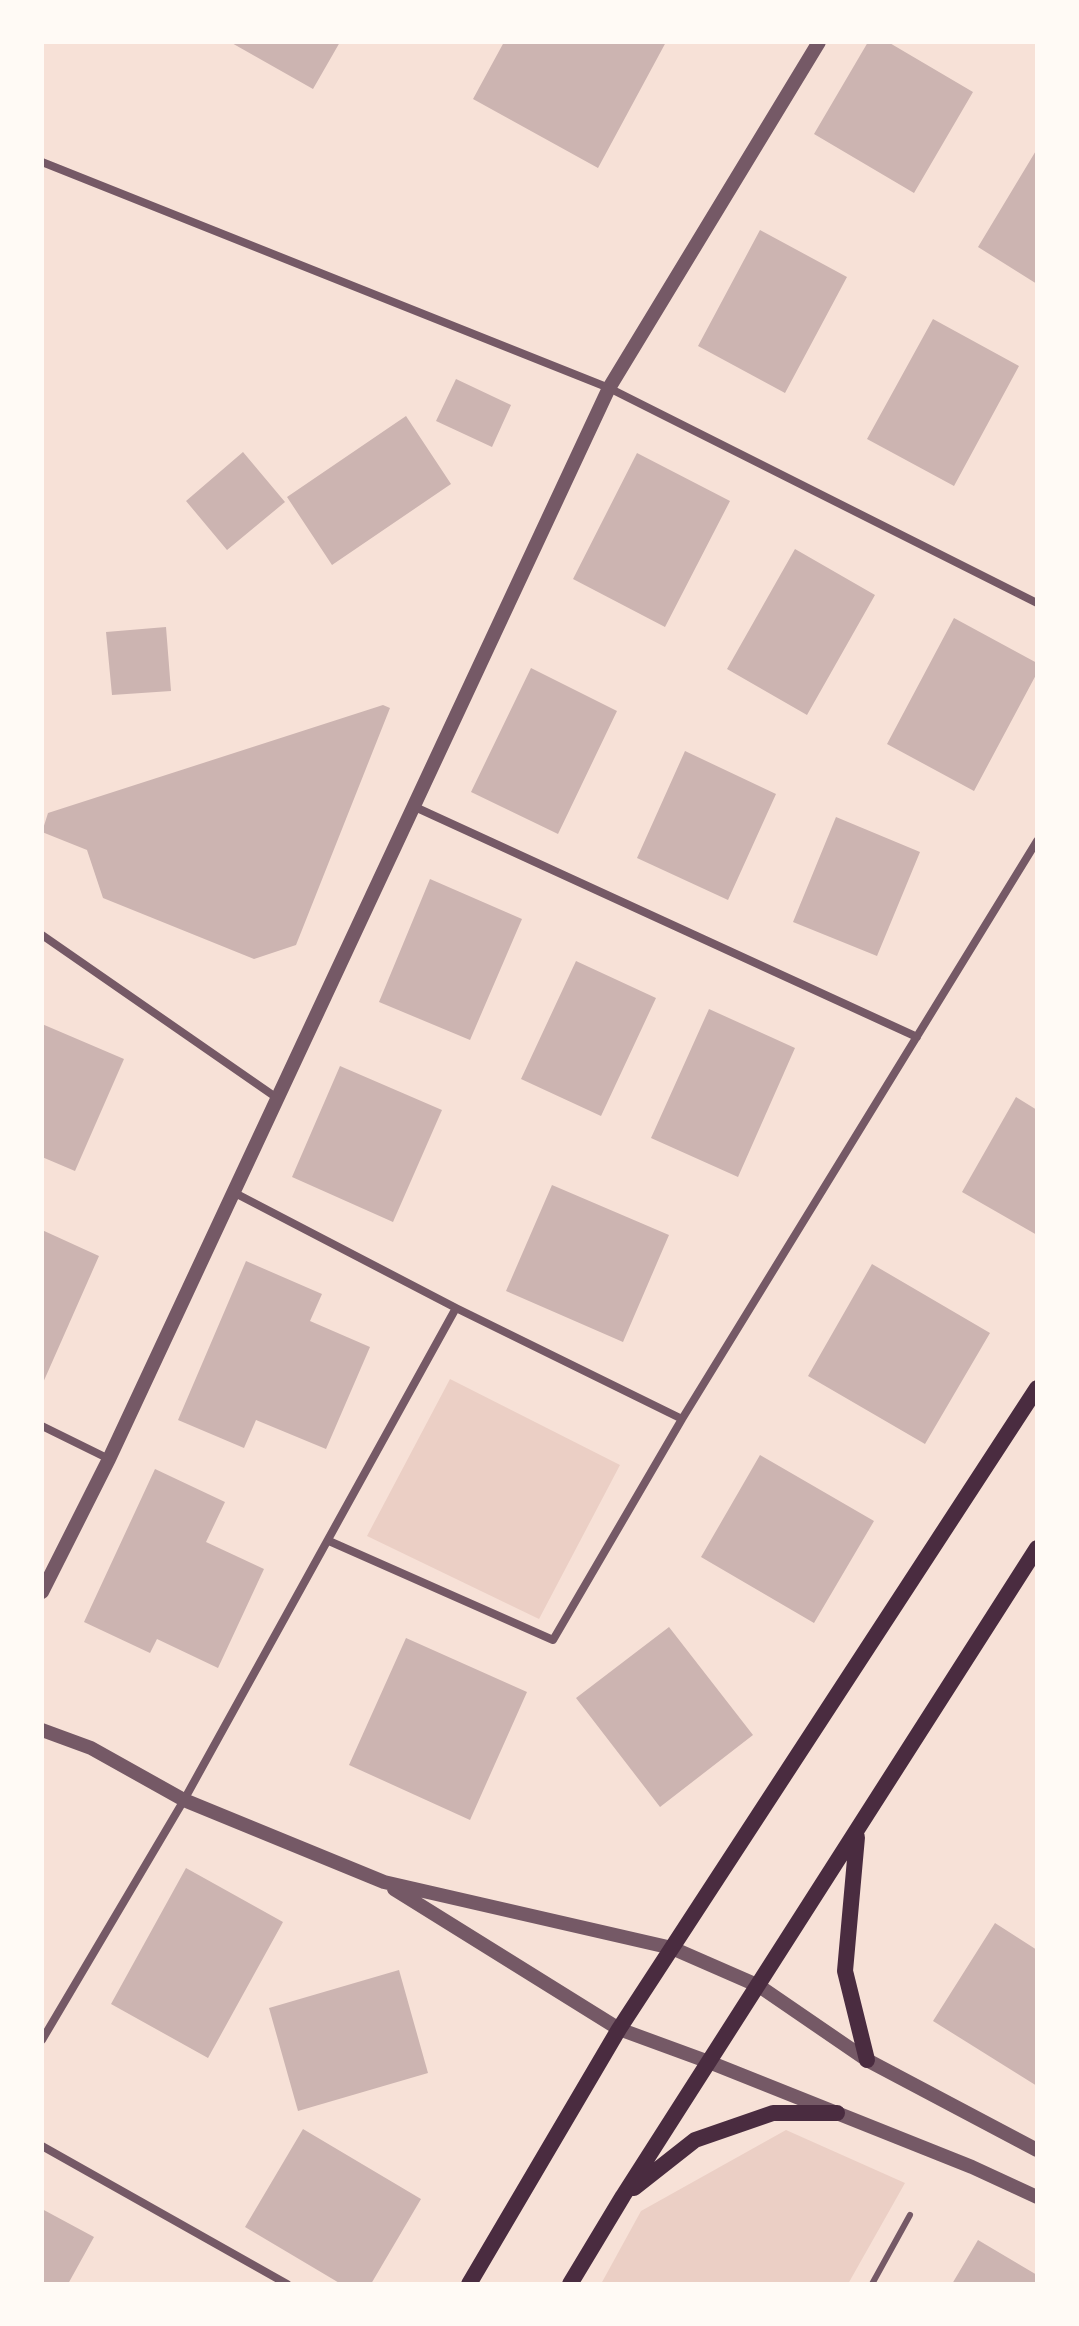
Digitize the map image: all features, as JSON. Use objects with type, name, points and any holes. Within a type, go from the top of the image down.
[{"type":"main road","points":[[469,2284],[619,2029],[1037,1388]]},
{"type":"main road","points":[[570,2284],[1037,1548]]},
{"type":"main road","points":[[857,1831],[845,1971],[867,2060]]},
{"type":"main road","points":[[623,2196],[695,2140],[773,2113],[837,2113]]},
{"type":"street","points":[[42,1592],[109,1459],[609,388],[819,42]]},
{"type":"street","points":[[42,162],[609,388],[1037,603]]},
{"type":"street","points":[[415,807],[917,1037]]},
{"type":"street","points":[[329,1541],[553,1640],[682,1419],[1037,841]]},
{"type":"street","points":[[42,935],[277,1098]]},
{"type":"street","points":[[233,1192],[456,1308],[682,1419]]},
{"type":"street","points":[[42,2040],[184,1800],[456,1308]]},
{"type":"street","points":[[42,1426],[109,1459]]},
{"type":"street","points":[[42,1730],[91,1748],[184,1800],[384,1882],[672,1948],[759,1986],[867,2060],[1037,2150]]},
{"type":"street","points":[[384,1882],[619,2029],[972,2167],[1037,2197]]},
{"type":"street","points":[[42,2146],[287,2284]]},
{"type":"lane","points":[[872,2284],[910,2215]]},
{"type":"shaded area","points":[[450,1379],[620,1465],[539,1619],[367,1536]]},
{"type":"shaded area","points":[[786,2130],[905,2183],[848,2284],[601,2284],[641,2211]]},
{"type":"building","points":[[230,42],[340,42],[313,89]]},
{"type":"building","points":[[504,42],[666,42],[598,168],[473,99]]},
{"type":"building","points":[[868,42],[888,42],[973,92],[914,193],[814,134]]},
{"type":"building","points":[[1037,149],[1037,284],[978,247]]},
{"type":"building","points":[[760,230],[847,277],[785,393],[698,346]]},
{"type":"building","points":[[933,319],[1019,366],[954,486],[867,439]]},
{"type":"building","points":[[456,379],[511,405],[492,447],[436,421]]},
{"type":"building","points":[[406,416],[451,484],[332,565],[287,497]]},
{"type":"building","points":[[243,452],[285,502],[227,550],[186,501]]},
{"type":"building","points":[[637,453],[730,501],[665,627],[573,579]]},
{"type":"building","points":[[795,549],[875,595],[807,715],[727,669]]},
{"type":"building","points":[[954,618],[1037,663],[1037,673],[974,791],[887,744]]},
{"type":"building","points":[[166,627],[171,691],[112,695],[106,632]]},
{"type":"building","points":[[531,668],[617,711],[558,834],[471,792]]},
{"type":"building","points":[[383,705],[390,708],[296,945],[254,959],[103,898],[87,850],[42,832],[48,813]]},
{"type":"building","points":[[685,751],[776,794],[728,900],[637,858]]},
{"type":"building","points":[[836,817],[920,852],[877,956],[793,922]]},
{"type":"building","points":[[430,879],[522,919],[470,1040],[379,1002]]},
{"type":"building","points":[[576,961],[656,998],[601,1116],[521,1079]]},
{"type":"building","points":[[709,1009],[795,1048],[738,1177],[651,1138]]},
{"type":"building","points":[[42,1024],[124,1059],[75,1171],[42,1157]]},
{"type":"building","points":[[340,1066],[442,1110],[393,1222],[292,1177]]},
{"type":"building","points":[[1016,1097],[1037,1110],[1037,1235],[962,1192]]},
{"type":"building","points":[[552,1185],[669,1235],[623,1342],[506,1291]]},
{"type":"building","points":[[42,1230],[99,1256],[42,1385]]},
{"type":"building","points":[[246,1261],[322,1294],[310,1321],[370,1347],[326,1449],[256,1420],[244,1448],[178,1420]]},
{"type":"building","points":[[872,1264],[990,1333],[925,1444],[808,1376]]},
{"type":"building","points":[[760,1455],[874,1521],[814,1623],[701,1557]]},
{"type":"building","points":[[155,1469],[225,1502],[206,1542],[264,1569],[218,1668],[157,1639],[150,1653],[84,1622]]},
{"type":"building","points":[[669,1627],[753,1735],[660,1807],[576,1698]]},
{"type":"building","points":[[406,1638],[527,1692],[470,1820],[349,1765]]},
{"type":"building","points":[[186,1868],[283,1922],[208,2058],[111,2004]]},
{"type":"building","points":[[995,1923],[1037,1950],[1037,2086],[933,2021]]},
{"type":"building","points":[[399,1970],[428,2073],[298,2111],[269,2008]]},
{"type":"building","points":[[303,2129],[421,2199],[371,2284],[341,2284],[245,2227]]},
{"type":"building","points":[[42,2209],[94,2237],[68,2284],[42,2284]]},
{"type":"building","points":[[978,2240],[1037,2275],[1037,2284],[952,2284]]}]
